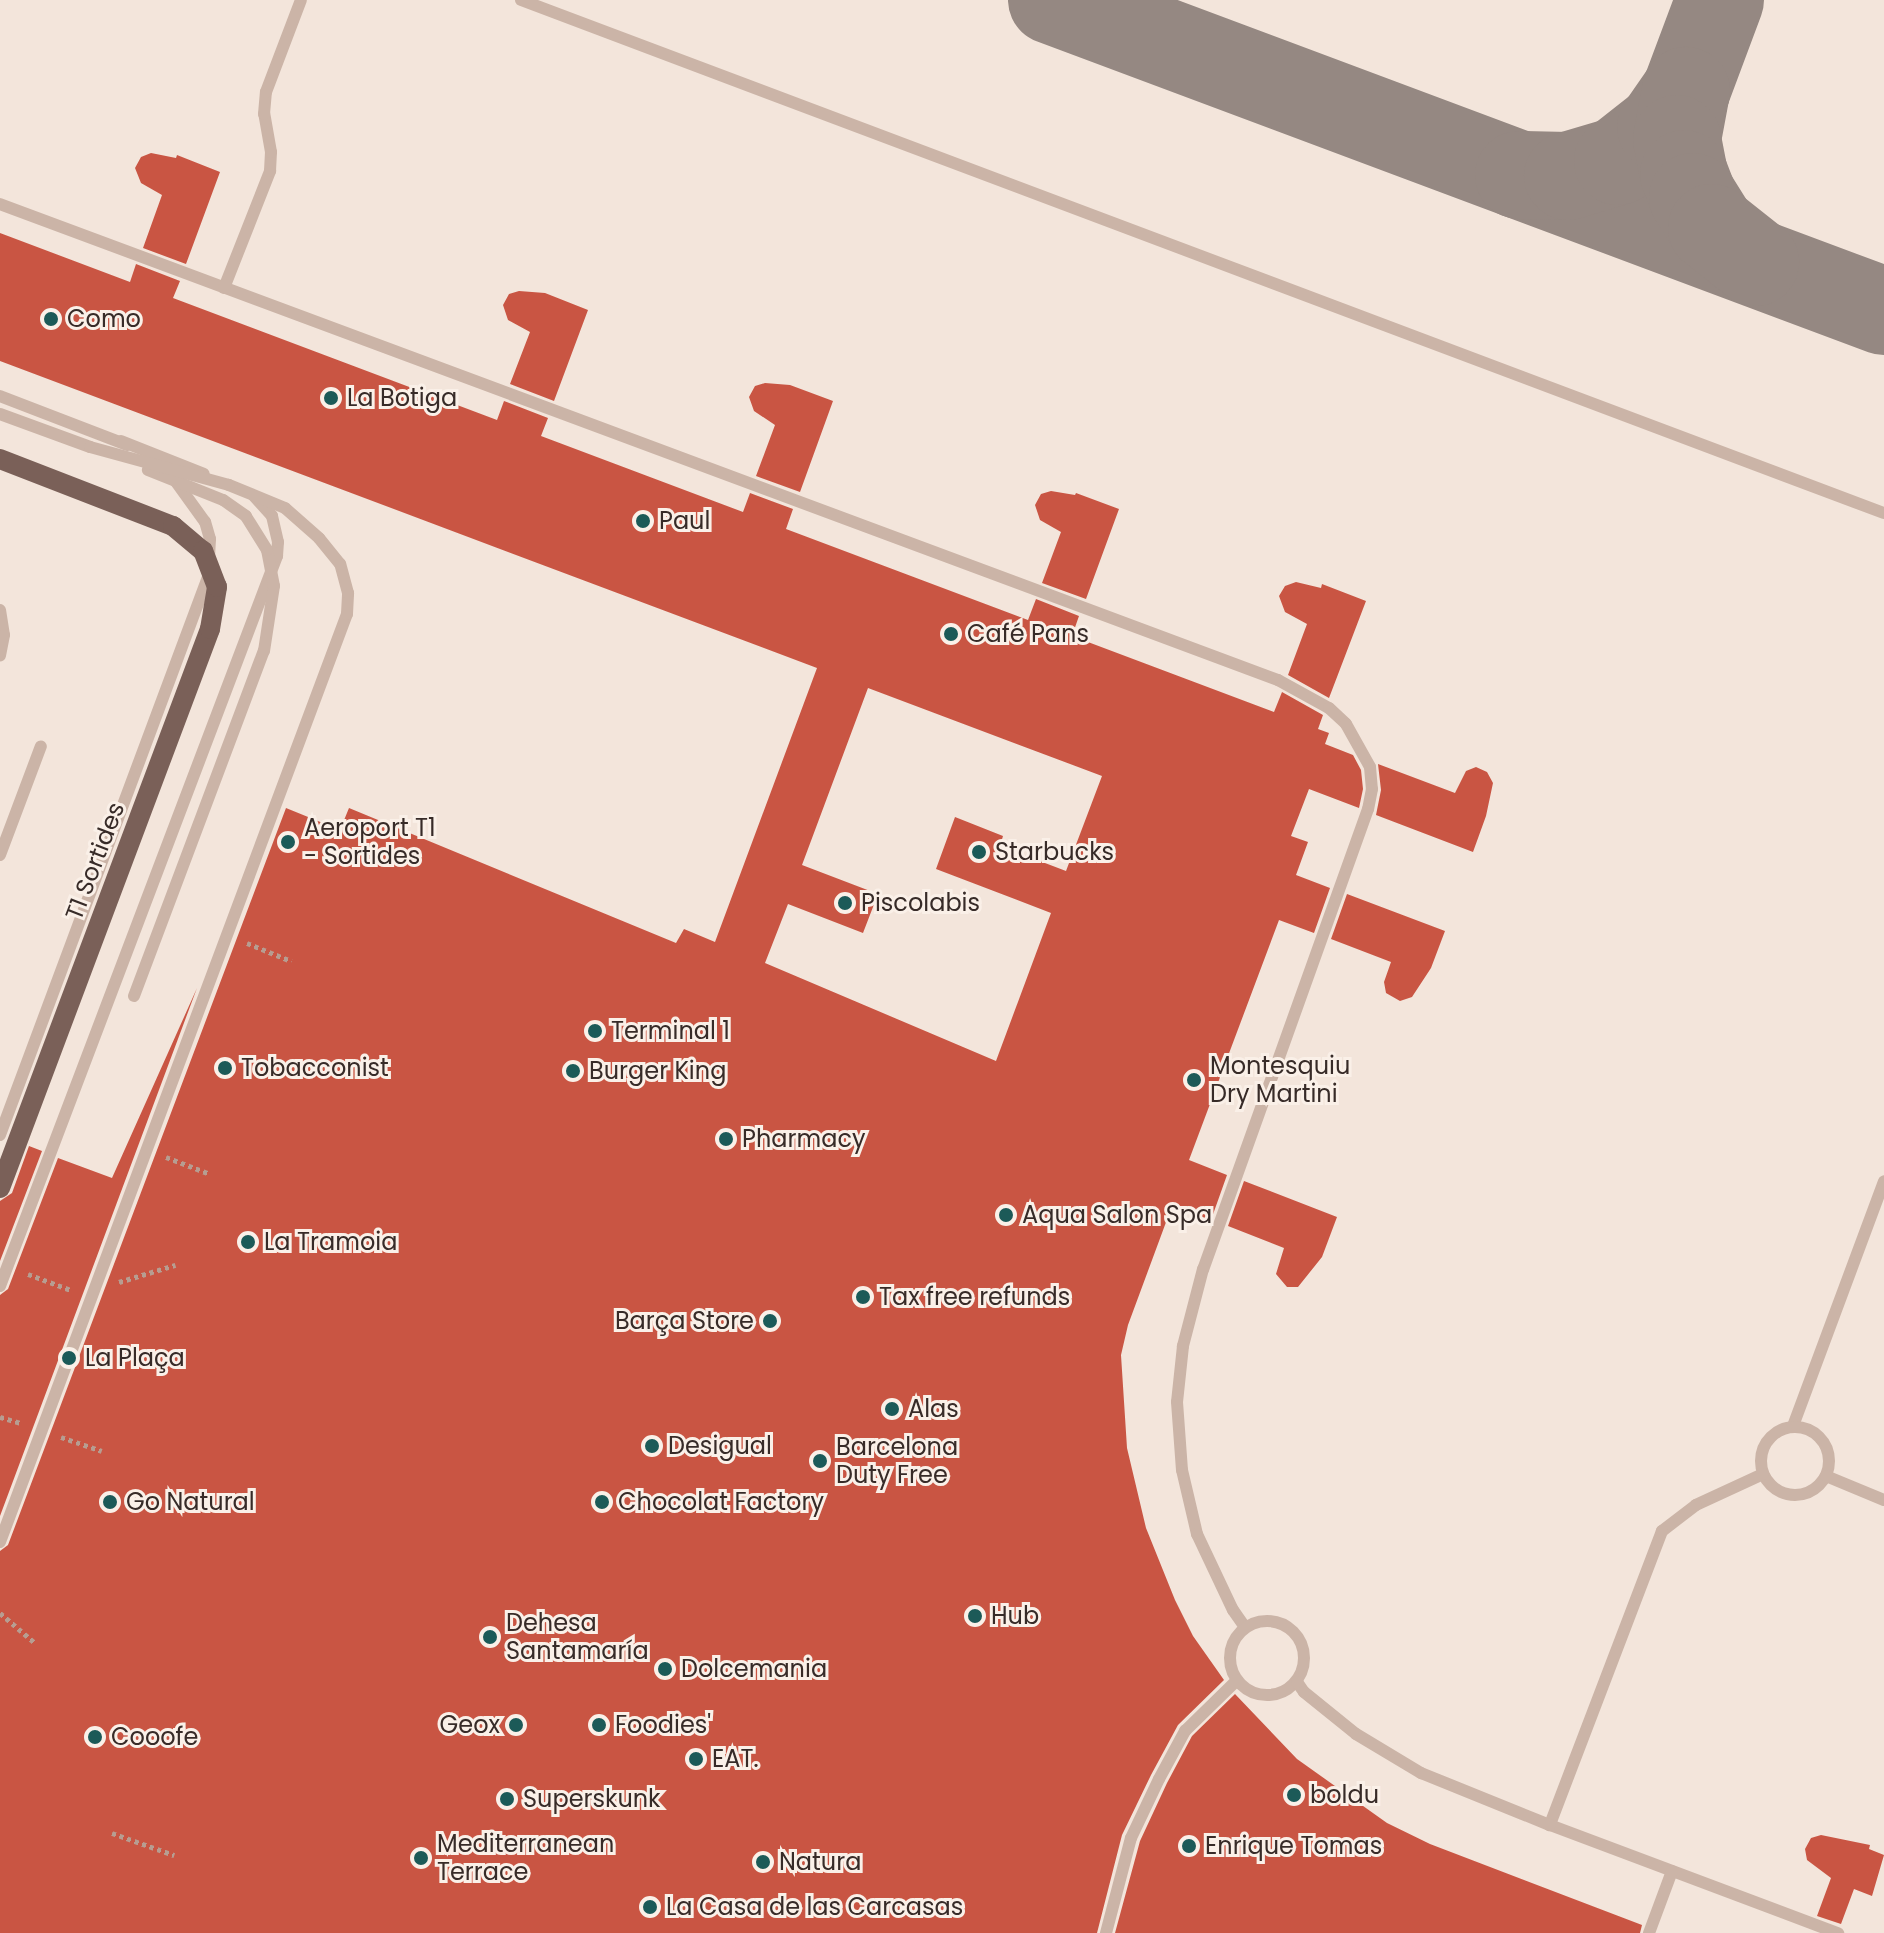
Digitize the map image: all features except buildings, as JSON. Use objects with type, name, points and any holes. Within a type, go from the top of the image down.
[{"type":"main road","name":"T1 Sortides","points":[[0,459],[173,526],[203,551],[217,587],[210,629],[0,1188]]},
{"type":"lane","points":[[224,288],[270,171],[271,152],[264,114],[266,92],[301,0]]},
{"type":"lane","points":[[521,0],[1884,513]]},
{"type":"lane","points":[[0,204],[1278,680],[1329,708],[1346,724],[1370,767],[1372,789],[1368,809],[1203,1269],[1183,1346],[1177,1402],[1182,1470],[1197,1534],[1233,1610],[1245,1627]]},
{"type":"lane","points":[[0,396],[256,496],[265,505],[277,528],[277,556],[0,1286]]},
{"type":"lane","points":[[0,414],[223,500],[246,516],[267,550],[274,576],[272,613],[264,651],[134,996]]},
{"type":"lane","points":[[0,1135],[208,577],[210,539],[195,504],[165,471],[121,441]]},
{"type":"lane","points":[[0,1542],[347,614],[348,593],[340,564],[307,526],[272,501],[229,485],[90,447]]},
{"type":"lane","points":[[0,610],[4,635],[0,656]]},
{"type":"lane","points":[[0,855],[41,746]]},
{"type":"lane","points":[[1793,1426],[1884,1181]]},
{"type":"lane","points":[[1793,1426],[1816,1433],[1825,1444],[1830,1465],[1826,1476],[1812,1492],[1798,1495],[1775,1489],[1763,1474],[1761,1462],[1766,1442],[1781,1428],[1793,1426]]},
{"type":"lane","points":[[1550,1825],[1662,1531],[1696,1505],[1763,1474]]},
{"type":"lane","points":[[1826,1476],[1884,1500]]},
{"type":"lane","points":[[1268,1620],[1292,1630],[1300,1640],[1305,1657],[1297,1682],[1273,1695],[1256,1693],[1237,1680],[1229,1659],[1236,1636],[1245,1627],[1268,1620]]},
{"type":"lane","points":[[1106,1933],[1131,1838],[1159,1779],[1185,1731],[1237,1680]]},
{"type":"lane","points":[[1297,1682],[1304,1692],[1356,1734],[1421,1773],[1838,1933]]},
{"type":"lane","points":[[1649,1933],[1672,1871]]},
{"type":"path","points":[[228,936],[291,961]]},
{"type":"path","points":[[148,1150],[210,1174]]},
{"type":"path","points":[[107,1285],[175,1265]]},
{"type":"path","points":[[13,1268],[80,1294]]},
{"type":"path","points":[[0,1613],[35,1643]]},
{"type":"path","points":[[112,1833],[174,1855]]},
{"type":"taxiway","points":[[1052,0],[1884,311]]},
{"type":"taxiway","points":[[1686,91],[1720,0]]},
{"type":"taxiway","points":[[1519,175],[1568,176],[1618,161],[1661,127],[1686,91],[1677,139],[1684,174],[1693,197],[1712,228],[1755,262]]},
{"type":"place","name":"Como","points":[[51,319]]},
{"type":"place","name":"La Botiga","points":[[331,398]]},
{"type":"place","name":"Paul","points":[[643,521]]},
{"type":"place","name":"Café Pans","points":[[951,634]]},
{"type":"place","name":"Aeroport T1 - Sortides","points":[[288,842]]},
{"type":"place","name":"Starbucks","points":[[979,852]]},
{"type":"place","name":"Piscolabis","points":[[845,903]]},
{"type":"place","name":"Terminal 1","points":[[595,1031]]},
{"type":"place","name":"Tobacconist","points":[[225,1068]]},
{"type":"place","name":"Burger King","points":[[573,1071]]},
{"type":"place","name":"Montesquiu Dry Martini","points":[[1194,1080]]},
{"type":"place","name":"Pharmacy","points":[[726,1139]]},
{"type":"place","name":"Aqua Salon Spa","points":[[1006,1215]]},
{"type":"place","name":"La Tramoia","points":[[248,1242]]},
{"type":"place","name":"Tax free refunds","points":[[863,1297]]},
{"type":"place","name":"Barça Store","points":[[770,1321]]},
{"type":"place","name":"La Plaça","points":[[69,1358]]},
{"type":"place","name":"Alas","points":[[892,1409]]},
{"type":"place","name":"Desigual","points":[[652,1446]]},
{"type":"place","name":"Barcelona Duty Free","points":[[820,1461]]},
{"type":"place","name":"Go Natural","points":[[110,1502]]},
{"type":"place","name":"Chocolat Factory","points":[[602,1502]]},
{"type":"place","name":"Hub","points":[[975,1616]]},
{"type":"place","name":"Dehesa Santamaría","points":[[490,1637]]},
{"type":"place","name":"Dolcemania","points":[[665,1669]]},
{"type":"place","name":"Geox","points":[[516,1725]]},
{"type":"place","name":"Foodies'","points":[[599,1725]]},
{"type":"place","name":"Cooofe","points":[[95,1737]]},
{"type":"place","name":"EAT.","points":[[696,1759]]},
{"type":"place","name":"boldu","points":[[1294,1795]]},
{"type":"place","name":"Superskunk","points":[[507,1799]]},
{"type":"place","name":"Enrique Tomas","points":[[1189,1846]]},
{"type":"place","name":"Mediterranean Terrace","points":[[421,1858]]},
{"type":"place","name":"Natura","points":[[763,1862]]},
{"type":"place","name":"La Casa de las Carcasas","points":[[650,1907]]}]
